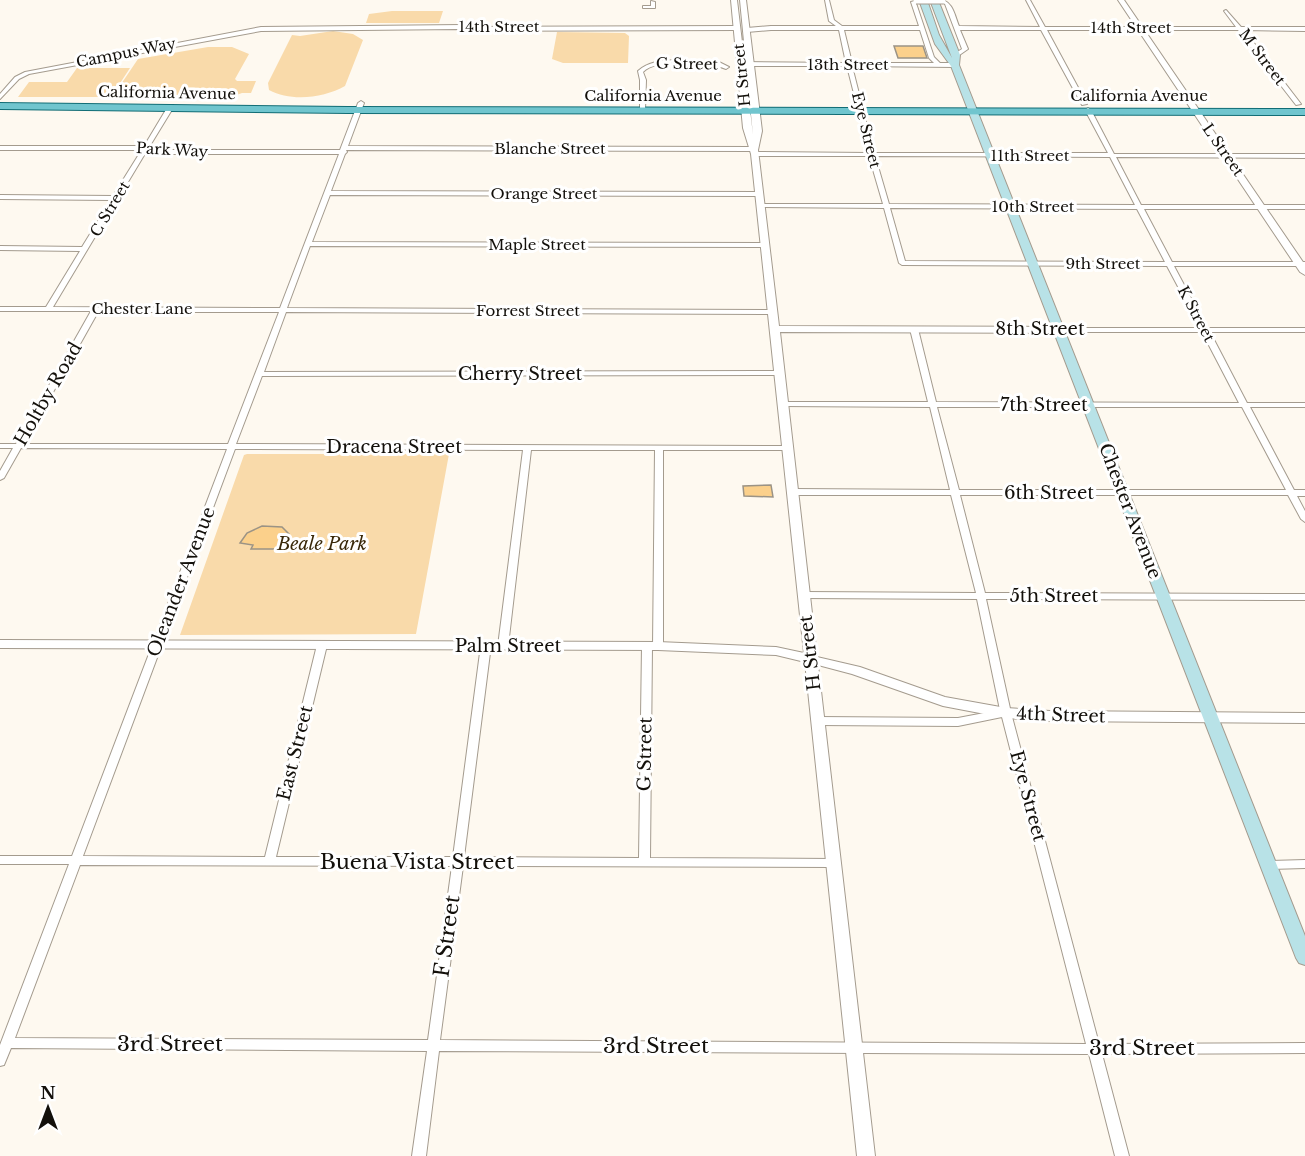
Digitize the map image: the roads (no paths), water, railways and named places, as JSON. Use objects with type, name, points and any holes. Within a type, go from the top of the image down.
[{"type":"main road","name":"Chester Avenue","points":[[920,0],[942,49],[949,61],[955,65]]},
{"type":"main road","name":"Chester Avenue","points":[[934,0],[956,55],[955,65],[971,107],[1305,958]]},
{"type":"main road","name":"California Avenue","points":[[0,99],[360,106]]},
{"type":"main road","name":"California Avenue","points":[[0,106],[1303,109]]},
{"type":"street","name":"H Street","points":[[734,0],[741,64],[750,107]]},
{"type":"street","name":"H Street","points":[[743,0],[751,64],[747,128],[755,152],[866,1156]]},
{"type":"street","name":"Eye Street","points":[[827,0],[832,21],[841,28],[885,207],[902,263]]},
{"type":"street","points":[[939,65],[932,58],[913,2],[920,0],[947,3],[965,49],[956,55]]},
{"type":"street","name":"K Street","points":[[1028,0],[1305,519]]},
{"type":"street","name":"L Street","points":[[1121,0],[1303,267]]},
{"type":"street","points":[[645,7],[653,7],[653,2]]},
{"type":"street","name":"M Street","points":[[1226,11],[1303,109]]},
{"type":"street","points":[[747,27],[922,28]]},
{"type":"street","name":"14th Street","points":[[261,29],[737,28]]},
{"type":"street","points":[[737,28],[742,30],[749,44]]},
{"type":"street","name":"14th Street","points":[[957,28],[1305,28]]},
{"type":"street","name":"Campus Way","points":[[0,99],[17,78],[27,73],[261,29]]},
{"type":"street","name":"G Street","points":[[642,107],[641,70],[645,65],[653,62],[726,66],[719,68],[654,66],[650,68],[643,80]]},
{"type":"street","name":"13th Street","points":[[741,64],[955,65]]},
{"type":"street","name":"Oleander Avenue","points":[[0,1061],[360,106]]},
{"type":"street","name":"C Street","points":[[48,309],[170,108]]},
{"type":"street","name":"Park Way","points":[[0,148],[136,148],[153,152],[345,150]]},
{"type":"street","name":"Blanche Street","points":[[345,150],[755,152]]},
{"type":"street","name":"11th Street","points":[[755,152],[990,156],[1305,156]]},
{"type":"street","name":"Orange Street","points":[[329,193],[760,200]]},
{"type":"street","points":[[0,197],[117,198]]},
{"type":"street","name":"10th Street","points":[[760,200],[885,207],[1305,207]]},
{"type":"street","name":"Maple Street","points":[[309,244],[765,245]]},
{"type":"street","points":[[0,248],[86,249]]},
{"type":"street","name":"9th Street","points":[[902,263],[1303,267]]},
{"type":"street","name":"Chester Lane","points":[[0,309],[284,310]]},
{"type":"street","name":"Holtby Road","points":[[0,478],[96,309]]},
{"type":"street","name":"Forrest Street","points":[[284,310],[772,312]]},
{"type":"street","name":"8th Street","points":[[774,329],[1305,330]]},
{"type":"street","name":"Eye Street","points":[[915,329],[981,596],[1006,713],[1122,1156]]},
{"type":"street","name":"Cherry Street","points":[[260,374],[779,373]]},
{"type":"street","name":"7th Street","points":[[783,404],[1305,405]]},
{"type":"street","name":"Dracena Street","points":[[0,446],[788,448]]},
{"type":"street","points":[[503,646],[527,447]]},
{"type":"street","name":"G Street","points":[[644,862],[659,448]]},
{"type":"street","name":"6th Street","points":[[793,492],[1305,494]]},
{"type":"street","name":"5th Street","points":[[804,596],[1305,597]]},
{"type":"street","name":"Palm Street","points":[[0,644],[652,646],[758,649],[855,670],[943,701],[1006,713]]},
{"type":"street","name":"East Street","points":[[269,861],[322,645]]},
{"type":"street","name":"F Street","points":[[419,1156],[486,645]]},
{"type":"street","name":"4th Street","points":[[818,721],[958,722],[1006,713],[1050,716],[1305,717]]},
{"type":"street","name":"Buena Vista Street","points":[[0,860],[834,863]]},
{"type":"street","points":[[1268,865],[1305,864]]},
{"type":"street","name":"3rd Street","points":[[7,1043],[1094,1049],[1305,1048]]},
{"type":"park label","name":"Beale Park","points":[[322,544]]}]
